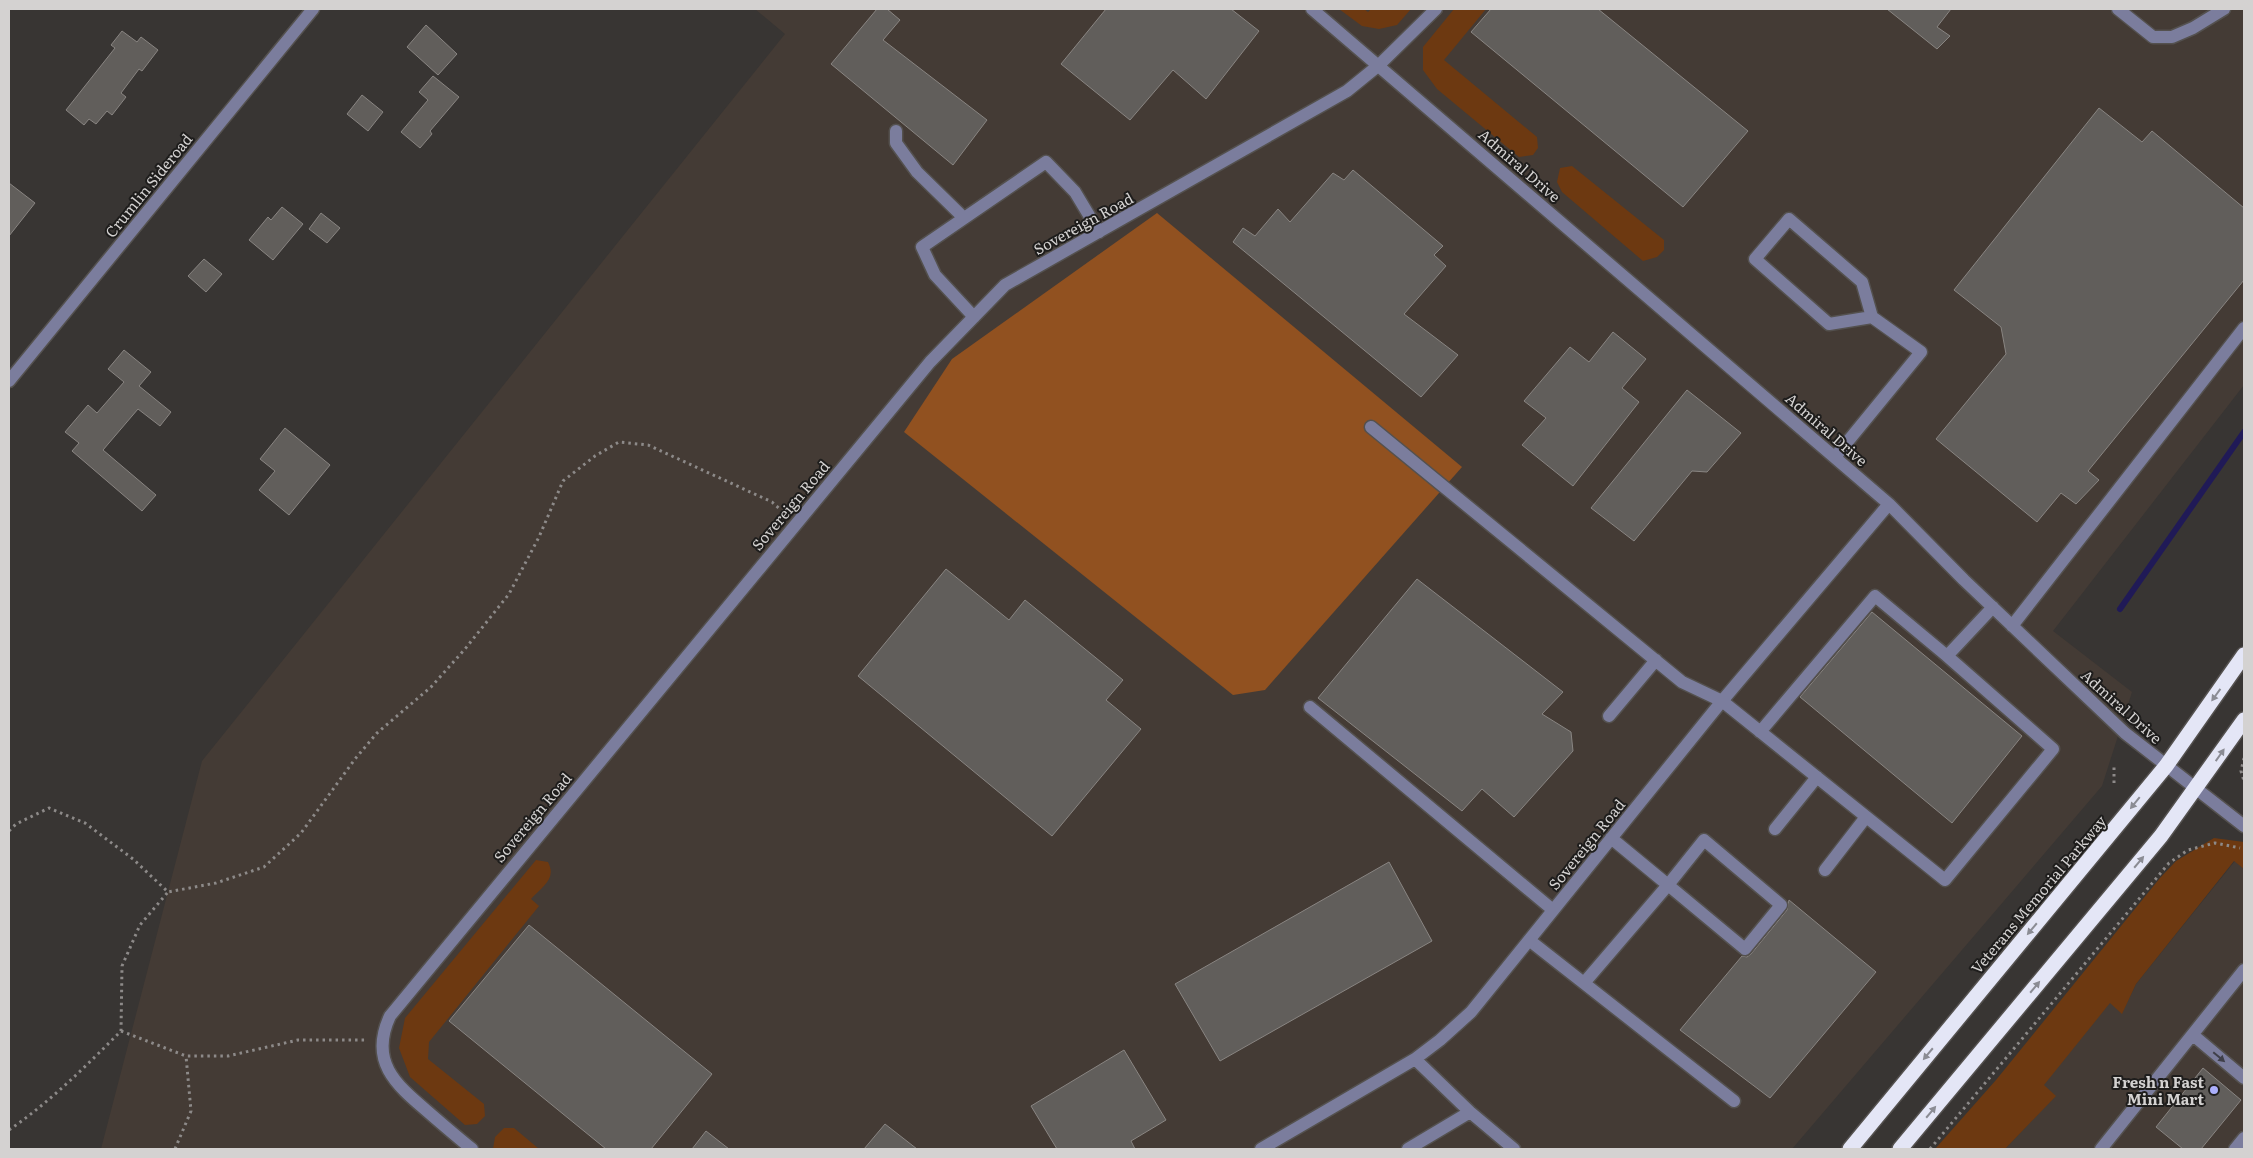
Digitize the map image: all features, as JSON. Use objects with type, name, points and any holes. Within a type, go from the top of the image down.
[{"type":"highway","name":"Veterans Memorial Parkway","points":[[1850,1149],[2166,766],[2244,655]]},
{"type":"highway","points":[[1900,1149],[2161,836],[2244,720]]},
{"type":"street","name":"Crumlin Sideroad","points":[[9,381],[313,9]]},
{"type":"street","name":"Admiral Drive","points":[[1312,9],[1889,504],[2012,626],[2125,733],[2244,826]]},
{"type":"street","name":"Sovereign Road","points":[[472,1149],[397,1085],[387,1069],[384,1060],[383,1040],[385,1028],[393,1011],[930,362],[1004,285],[1347,91],[1379,65],[1436,9]]},
{"type":"street","points":[[2118,9],[2153,37],[2172,37],[2193,28],[2224,9]]},
{"type":"street","points":[[896,131],[896,143],[917,172],[964,218]]},
{"type":"street","points":[[974,317],[935,275],[922,247],[1046,162],[1075,192],[1099,232]]},
{"type":"street","points":[[1835,458],[1921,352],[1872,317],[1862,282],[1789,219],[1756,260],[1828,324],[1872,317]]},
{"type":"street","points":[[2012,626],[2244,328]]},
{"type":"street","points":[[1371,427],[1682,682],[1722,702],[1945,880],[2053,749],[1876,596],[1760,732]]},
{"type":"street","name":"Sovereign Road","points":[[1261,1149],[1415,1059],[1440,1040],[1471,1012],[1722,702],[1889,504]]},
{"type":"street","points":[[1946,656],[1993,607]]},
{"type":"street","points":[[1608,716],[1656,660]]},
{"type":"street","points":[[1310,707],[1553,910]]},
{"type":"street","points":[[1776,829],[1817,777]]},
{"type":"street","points":[[1825,870],[1866,817]]},
{"type":"street","points":[[1584,983],[1668,885],[1704,840],[1781,905],[1745,949],[1668,885],[1611,838]]},
{"type":"street","points":[[1529,940],[1734,1101]]},
{"type":"street","points":[[2102,1149],[2244,970]]},
{"type":"street","points":[[2193,1035],[2244,1078]]},
{"type":"street","points":[[1415,1059],[1470,1112],[1514,1149]]},
{"type":"street","points":[[1408,1149],[1470,1112]]},
{"type":"street","points":[[2235,1149],[2244,1138]]},
{"type":"path","points":[[9,1130],[27,1118],[88,1064],[121,1031],[122,966],[140,925],[168,892],[216,883],[264,867],[301,833],[355,759],[377,733],[431,687],[471,642],[509,594],[539,537],[563,481],[620,442],[648,445],[772,502],[796,523]]},
{"type":"path","points":[[2244,758],[2241,771],[2244,781]]},
{"type":"path","points":[[2114,767],[2114,783]]},
{"type":"path","points":[[9,831],[16,824],[49,808],[85,823],[133,859],[168,892]]},
{"type":"path","points":[[1930,1149],[2169,863],[2188,850],[2215,843],[2240,848]]},
{"type":"path","points":[[121,1031],[186,1056],[228,1056],[298,1040],[383,1040]]},
{"type":"path","points":[[175,1149],[191,1111],[186,1056]]},
{"type":"shaded area","points":[[755,9],[2244,9],[2244,385],[2053,631],[2132,692],[2102,786],[1792,1149],[101,1149],[202,761],[785,34]]},
{"type":"shaded area","points":[[1339,9],[1364,9],[1368,12],[1371,9],[1411,9],[1397,25],[1379,29],[1362,26]]},
{"type":"shaded area","points":[[1454,9],[1486,9],[1444,60],[1537,137],[1538,148],[1533,155],[1519,157],[1437,89],[1423,70],[1423,47]]},
{"type":"shaded area","points":[[1572,166],[1664,240],[1664,250],[1657,257],[1643,261],[1562,192],[1557,182],[1560,168]]},
{"type":"shaded area","points":[[1157,213],[1462,467],[1265,690],[1233,695],[904,432],[952,359]]},
{"type":"shaded area","points":[[2214,838],[2244,842],[2244,869],[2234,861],[2136,984],[2122,1014],[2110,1003],[2044,1085],[2056,1096],[2005,1149],[1935,1149],[1996,1080],[2160,878],[2176,861]]},
{"type":"shaded area","points":[[536,860],[548,862],[551,873],[544,887],[531,899],[539,906],[429,1042],[428,1059],[484,1104],[485,1116],[477,1124],[465,1125],[410,1077],[399,1048],[405,1018]]},
{"type":"shaded area","points":[[2235,861],[2244,869],[2244,1149],[2005,1149],[2055,1096],[2043,1085],[2110,1002],[2122,1013],[2136,984]]},
{"type":"shaded area","points":[[504,1128],[514,1128],[539,1149],[493,1149],[495,1137]]},
{"type":"building","points":[[877,9],[887,9],[900,20],[883,40],[987,120],[953,165],[831,64]]},
{"type":"building","points":[[1106,9],[1231,9],[1259,31],[1206,99],[1173,70],[1130,120],[1061,64]]},
{"type":"building","points":[[1491,9],[1598,9],[1748,131],[1683,207],[1471,32]]},
{"type":"building","points":[[1887,9],[1951,9],[1937,27],[1950,36],[1937,49]]},
{"type":"building","points":[[426,25],[457,54],[438,75],[407,47]]},
{"type":"building","points":[[122,31],[137,42],[141,37],[158,50],[142,71],[139,69],[121,93],[126,97],[112,115],[107,111],[96,124],[89,119],[84,125],[66,110],[115,48],[111,45]]},
{"type":"building","points":[[433,76],[459,97],[430,131],[432,134],[420,148],[401,132],[428,100],[419,92]]},
{"type":"building","points":[[362,95],[383,112],[368,131],[347,114]]},
{"type":"building","points":[[2099,108],[2142,142],[2152,131],[2244,208],[2244,280],[2088,471],[2099,480],[2076,504],[2061,493],[2037,522],[1936,439],[2006,354],[2001,327],[1954,290]]},
{"type":"building","points":[[1353,170],[1443,246],[1434,255],[1446,266],[1404,314],[1458,355],[1421,397],[1233,242],[1243,228],[1255,236],[1278,209],[1290,222],[1333,173],[1344,180]]},
{"type":"building","points":[[9,183],[35,203],[9,236]]},
{"type":"building","points":[[282,207],[303,224],[273,260],[249,240],[268,217],[271,220]]},
{"type":"building","points":[[321,213],[340,228],[327,243],[309,229]]},
{"type":"building","points":[[204,259],[222,274],[206,292],[188,276]]},
{"type":"building","points":[[1613,332],[1646,359],[1622,388],[1639,402],[1573,486],[1522,445],[1546,418],[1524,401],[1570,347],[1589,362]]},
{"type":"building","points":[[124,350],[151,372],[139,386],[171,412],[160,426],[138,409],[103,450],[156,495],[142,511],[72,451],[79,443],[65,432],[88,405],[97,413],[124,382],[108,369]]},
{"type":"building","points":[[1687,390],[1741,433],[1707,472],[1692,471],[1634,541],[1591,508]]},
{"type":"building","points":[[285,428],[330,465],[289,515],[259,490],[275,471],[260,459]]},
{"type":"building","points":[[946,569],[1009,620],[1025,600],[1123,680],[1106,700],[1141,729],[1052,836],[858,676]]},
{"type":"building","points":[[1417,579],[1563,692],[1542,714],[1571,732],[1573,751],[1514,817],[1482,789],[1462,811],[1318,698]]},
{"type":"building","points":[[1872,612],[2022,736],[1952,823],[1800,697]]},
{"type":"building","points":[[1389,862],[1432,941],[1220,1061],[1175,984]]},
{"type":"building","points":[[1789,900],[1876,972],[1770,1098],[1680,1030],[1742,956],[1747,957],[1751,954],[1787,910]]},
{"type":"building","points":[[529,925],[712,1074],[651,1149],[606,1149],[449,1021]]},
{"type":"building","points":[[1124,1050],[1166,1120],[1131,1141],[1135,1149],[1057,1149],[1031,1106]]},
{"type":"building","points":[[2203,1068],[2241,1100],[2201,1149],[2183,1149],[2156,1127]]},
{"type":"building","points":[[885,1124],[917,1149],[864,1149]]},
{"type":"building","points":[[706,1131],[729,1149],[692,1149]]},
{"type":"waterway","points":[[2120,609],[2244,432]]},
{"type":"place","name":"Fresh n Fast Mini Mart","points":[[2214,1090]]}]
